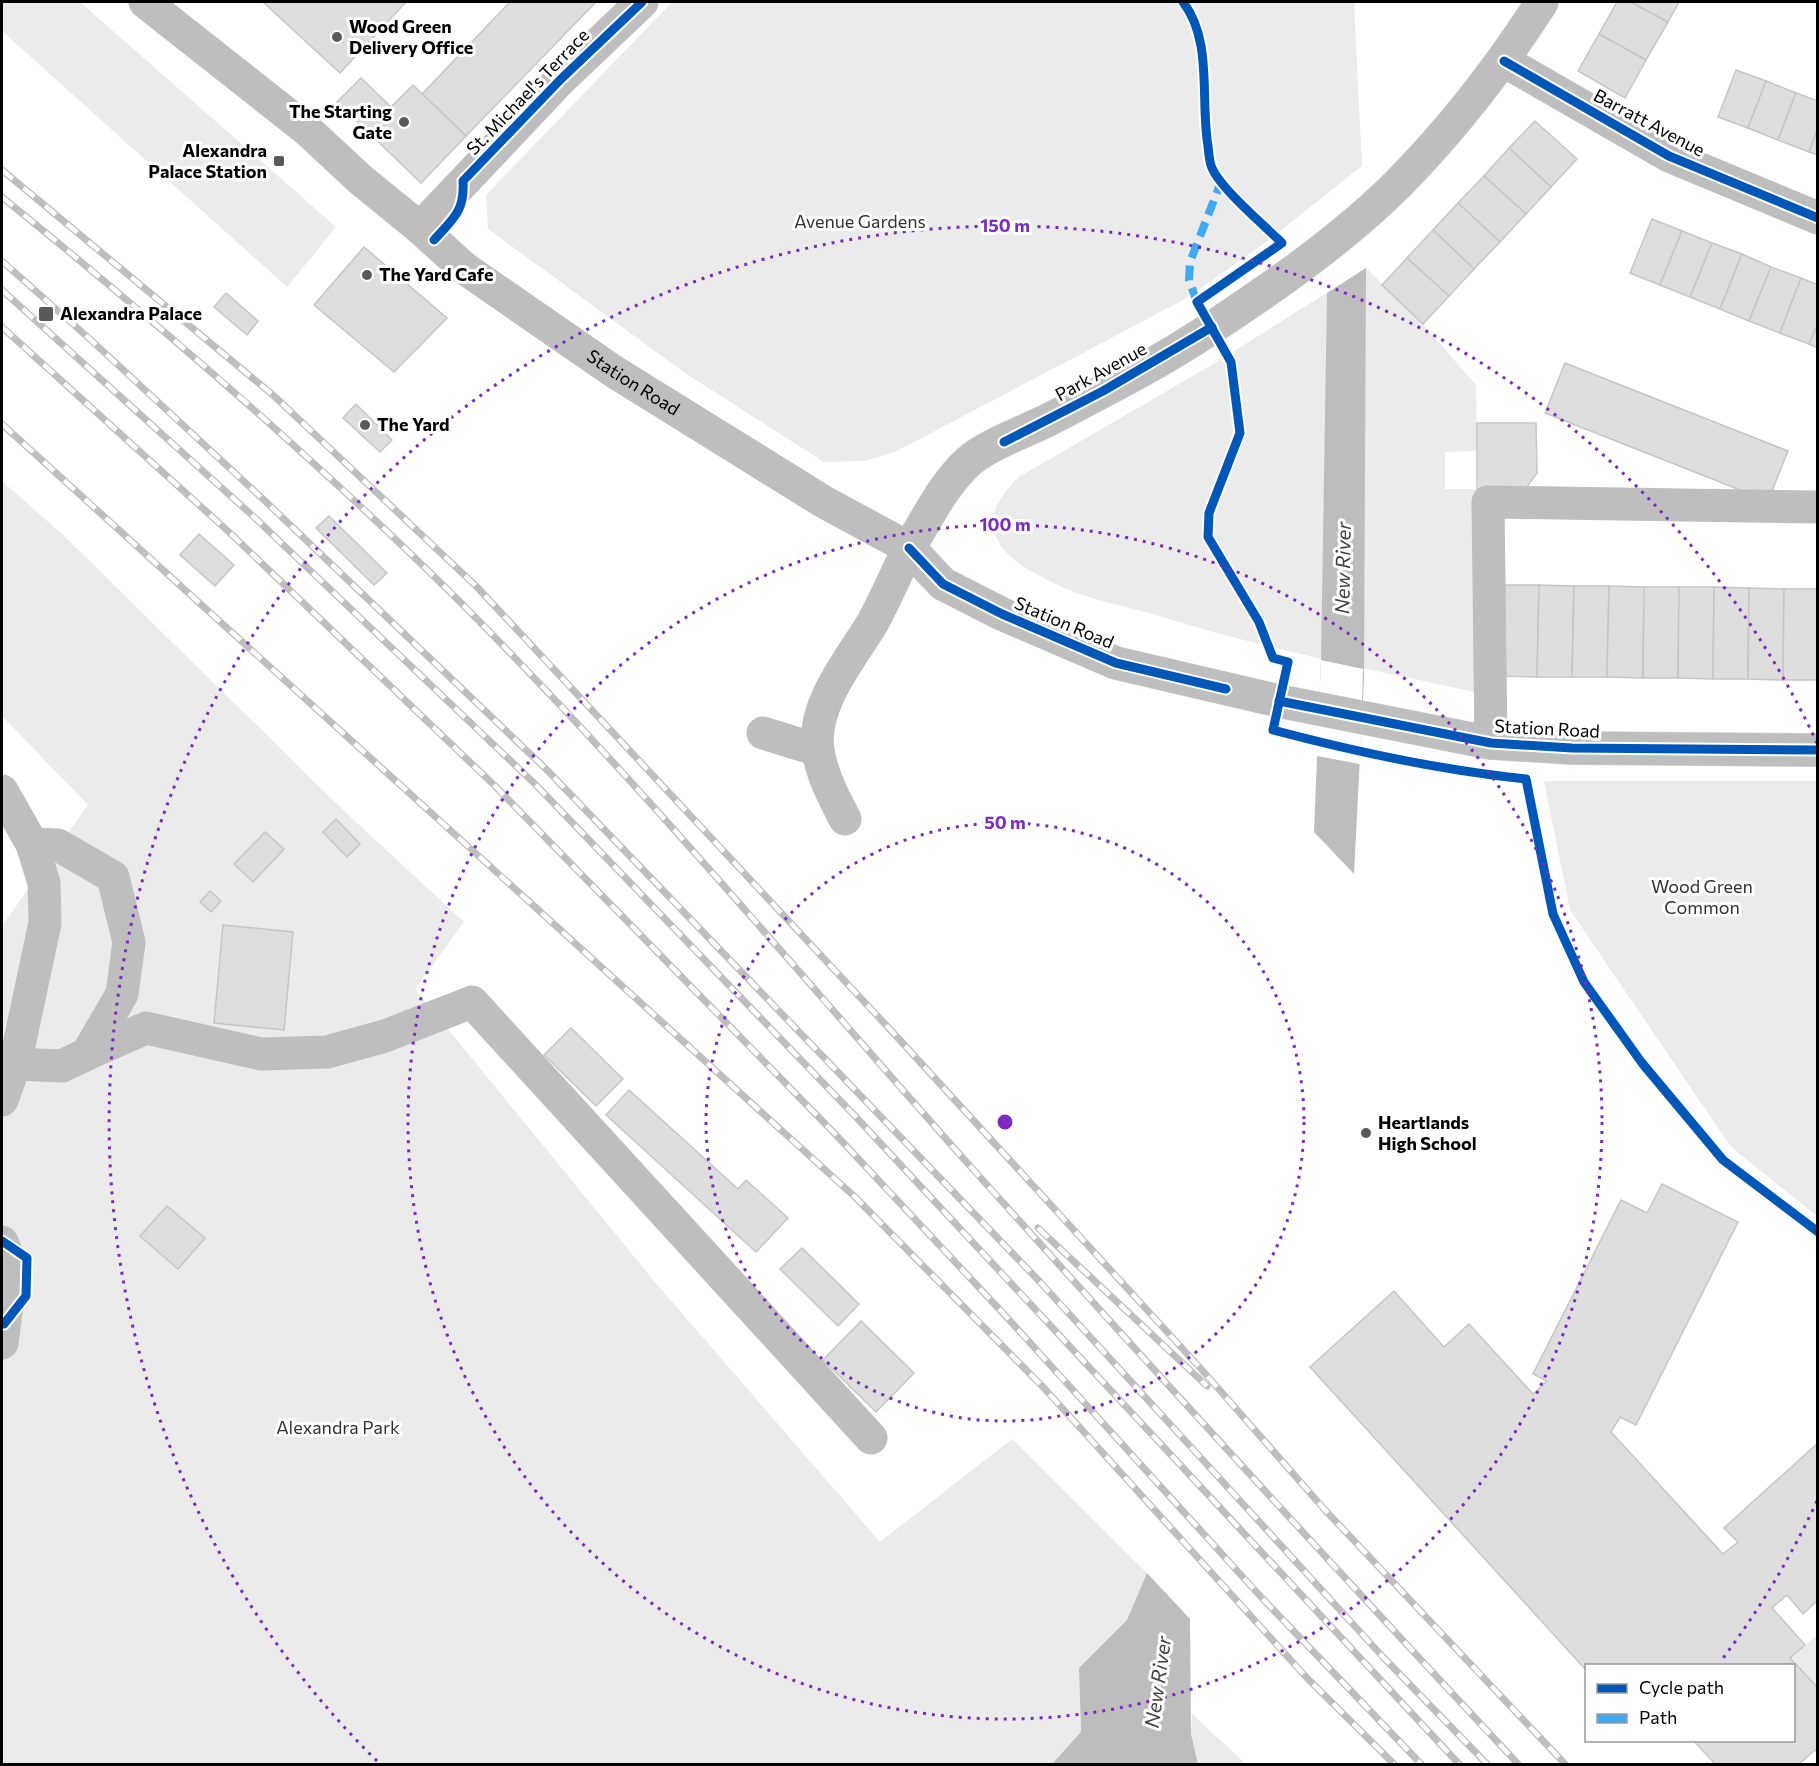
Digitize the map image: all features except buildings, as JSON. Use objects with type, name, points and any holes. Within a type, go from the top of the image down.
[{"type":"street","name":"Station Road","points":[[145,2],[306,129],[361,180],[420,228],[464,268],[614,371],[824,502],[909,548],[943,584],[1002,614],[1116,663],[1319,709],[1491,743],[1572,748],[1818,750]]},
{"type":"street","name":"St. Michael's Terrace","points":[[420,228],[561,80],[642,2]]},
{"type":"street","name":"Park Avenue","points":[[818,750],[820,720],[828,701],[874,620],[909,548],[951,480],[969,461],[1103,391],[1212,327],[1305,261],[1348,227],[1400,183],[1504,62],[1542,2]]},
{"type":"street","name":"Barratt Avenue","points":[[1504,62],[1669,156],[1818,218]]},
{"type":"street","points":[[1491,743],[1488,502],[1818,507]]},
{"type":"street","points":[[763,733],[818,750],[832,795],[845,819]]},
{"type":"street","points":[[2,791],[32,844],[44,883],[45,924],[15,1064],[2,1100]]},
{"type":"street","points":[[32,844],[58,845],[113,877],[129,942],[122,994],[87,1054]]},
{"type":"street","points":[[15,1064],[62,1066],[146,1028],[261,1054],[327,1052],[385,1036],[472,1002],[872,1438]]},
{"type":"street","points":[[2,1242],[12,1268],[2,1343]]},
{"type":"green space","points":[[2,2],[80,2],[336,227],[287,287],[2,31]]},
{"type":"green space","name":"Avenue Gardens","points":[[672,2],[1354,2],[1362,166],[1265,243],[1187,298],[895,452],[864,461],[824,462],[685,373],[488,229],[486,195]]},
{"type":"green space","points":[[1366,268],[1423,324],[1476,385],[1477,451],[1445,452],[1445,489],[1477,489],[1479,693],[1276,648],[1086,596],[1037,575],[1018,563],[1003,549],[994,532],[994,514],[1001,498],[1019,477],[1215,363]]},
{"type":"green space","name":"Alexandra Park","points":[[2,481],[63,535],[342,809],[464,922],[415,989],[654,1281],[880,1542],[1012,1439],[1147,1573],[1127,1620],[1079,1668],[1081,1732],[1052,1764],[2,1764],[2,926],[88,805],[2,716]]},
{"type":"green space","name":"Wood Green Common","points":[[1544,781],[1817,781],[1817,1216],[1731,1147],[1570,910]]},
{"type":"green space","points":[[1817,1635],[1817,1688],[1790,1658]]},
{"type":"green space","points":[[1192,1714],[1246,1764],[1198,1764],[1191,1734]]},
{"type":"water","name":"New River","points":[[1366,268],[1364,679],[1354,874],[1314,832],[1321,660],[1327,293]]},
{"type":"water","name":"New River","points":[[1147,1573],[1190,1619],[1191,1734],[1198,1764],[1052,1764],[1081,1732],[1079,1668],[1127,1620]]},
{"type":"pier","points":[[1321,660],[1363,669],[1360,764],[1317,756]]},
{"type":"railway","points":[[2,170],[273,395],[477,587],[898,1038],[1202,1370],[1325,1510],[1565,1764]]},
{"type":"railway","points":[[2,197],[173,339],[284,436],[393,537],[513,656],[580,726],[708,868],[1100,1310],[1518,1764]]},
{"type":"railway","points":[[2,261],[264,500],[547,770],[1040,1282],[1383,1657],[1487,1764]]},
{"type":"railway","points":[[2,290],[254,517],[535,784],[856,1117],[1459,1764]]},
{"type":"railway","points":[[2,327],[229,532],[495,786],[837,1136],[1002,1312],[1261,1597],[1421,1764]]},
{"type":"railway","points":[[2,424],[855,1197],[1044,1388],[1307,1678],[1394,1764]]},
{"type":"railway","points":[[1038,1228],[1207,1386]]},
{"type":"marked path","points":[[1197,302],[1189,280],[1190,262],[1221,182]]},
{"type":"cycle path","points":[[434,240],[460,207],[463,181],[561,79],[642,2]]},
{"type":"cycle path","points":[[1183,2],[1192,17],[1202,52],[1206,128],[1211,166],[1233,196],[1282,243],[1197,302],[1231,362],[1240,433],[1209,513],[1208,537],[1259,622],[1273,658],[1288,662],[1273,730],[1398,759],[1462,771],[1526,779],[1553,914],[1584,982],[1642,1063],[1723,1160],[1818,1232]]},
{"type":"cycle path","points":[[1504,61],[1669,156],[1818,218]]},
{"type":"cycle path","points":[[1004,442],[1103,391],[1212,327]]},
{"type":"cycle path","points":[[909,548],[943,584],[1002,614],[1116,663],[1226,689]]},
{"type":"cycle path","points":[[1279,701],[1491,743],[1572,748],[1818,750]]},
{"type":"cycle path","points":[[2,1241],[27,1258],[26,1296],[4,1324]]},
{"type":"place","name":"Wood Green Delivery Office","points":[[337,37]]},
{"type":"place","name":"The Starting Gate","points":[[404,122]]},
{"type":"place","name":"Alexandra Palace Station","points":[[279,161]]},
{"type":"place","name":"The Yard Cafe","points":[[367,275]]},
{"type":"place","name":"Alexandra Palace","points":[[46,314]]},
{"type":"place","name":"The Yard","points":[[365,425]]},
{"type":"place","name":"Heartlands High School","points":[[1366,1133]]}]
